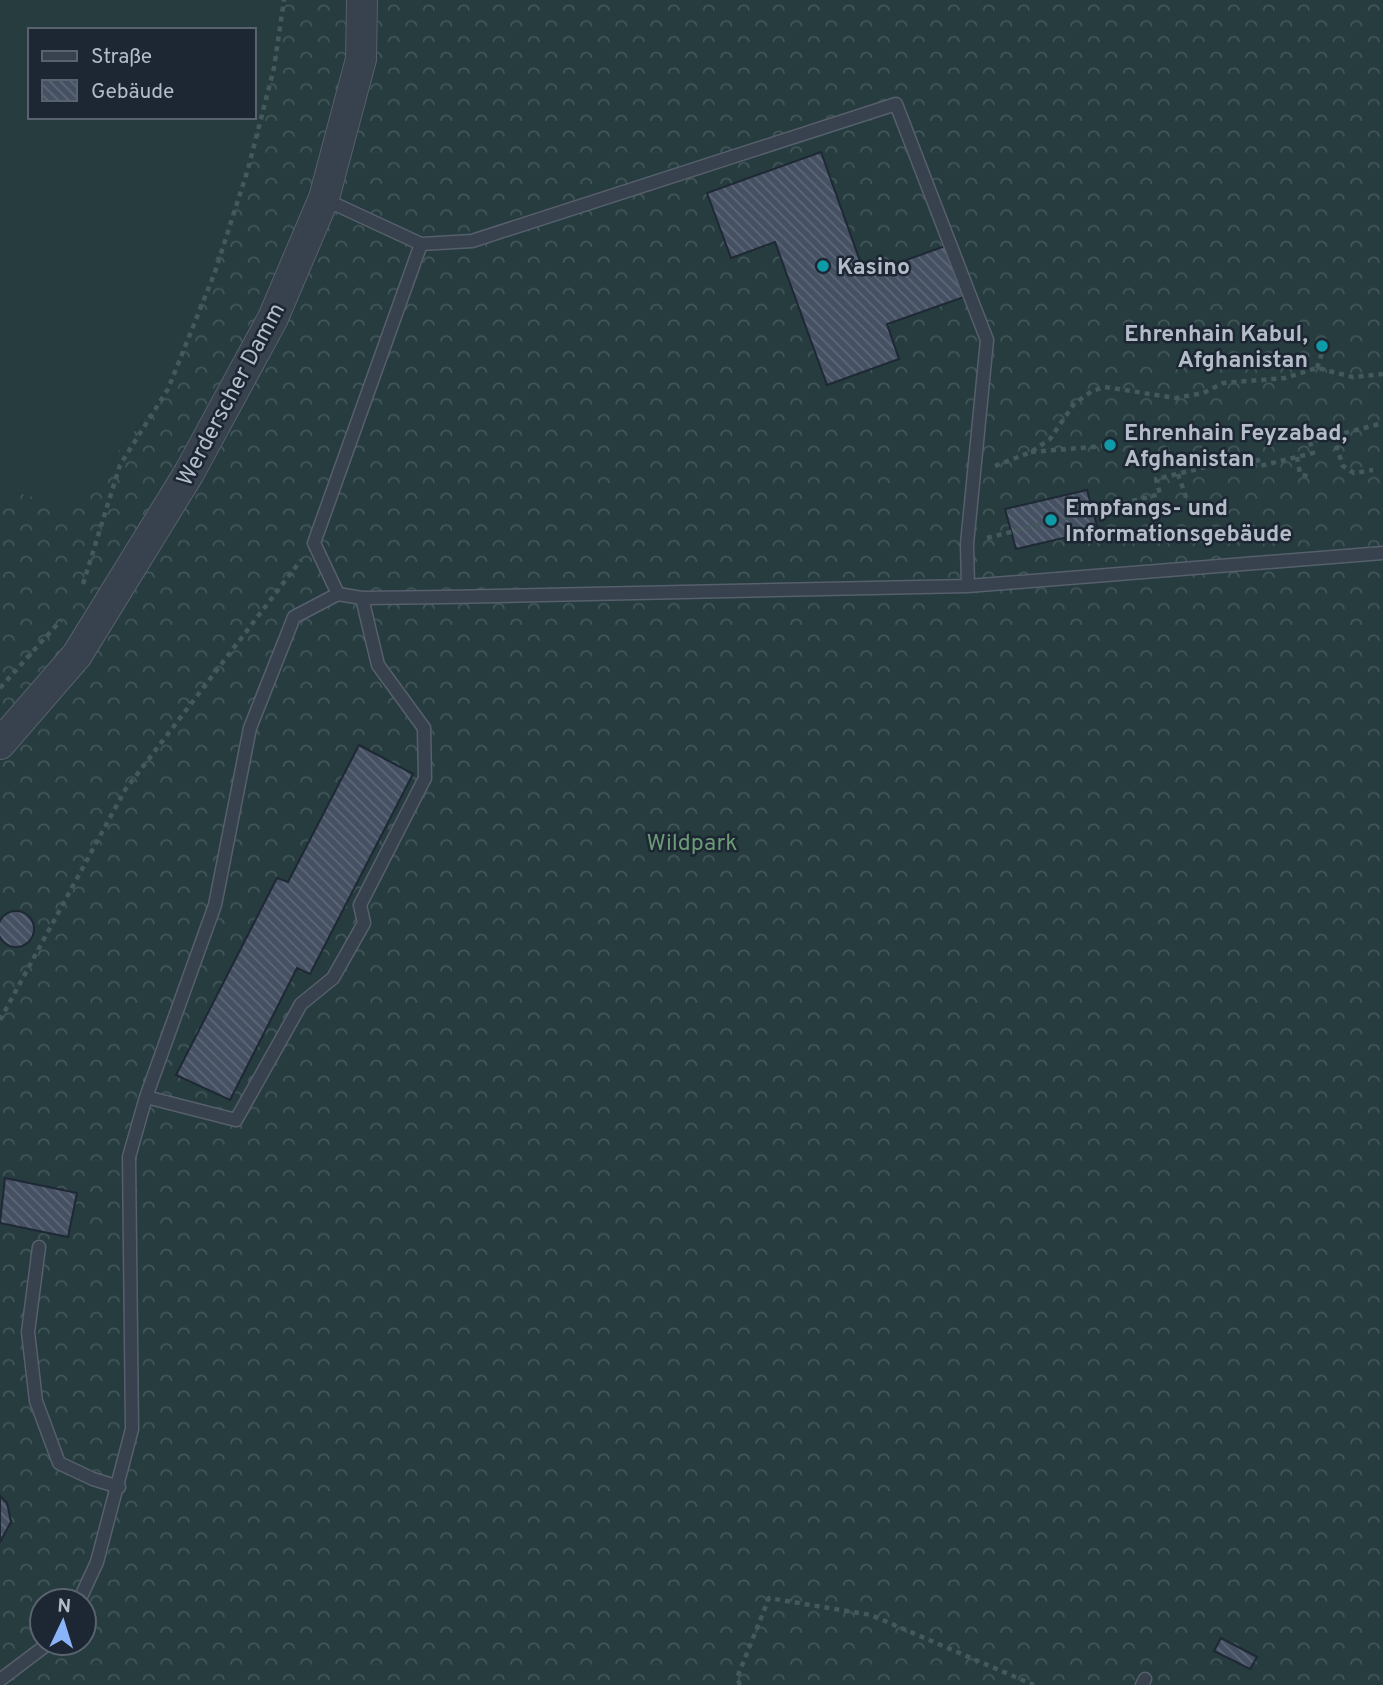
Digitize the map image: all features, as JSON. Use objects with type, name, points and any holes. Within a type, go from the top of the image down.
[{"type":"street","name":"Werderscher Damm","points":[[0,744],[77,655],[190,473],[273,318],[324,198],[361,59],[362,0]]},
{"type":"lane","points":[[324,198],[421,244],[472,241],[896,104],[987,340],[967,544],[968,586]]},
{"type":"lane","points":[[338,594],[314,543],[421,244]]},
{"type":"lane","points":[[85,1587],[97,1562],[119,1487],[132,1429],[130,1157],[146,1097],[215,905],[250,728],[295,617],[338,594],[362,598],[968,586],[1383,554]]},
{"type":"lane","points":[[146,1097],[236,1120],[301,1004],[333,978],[364,923],[360,905],[425,778],[424,728],[378,665],[362,598]]},
{"type":"lane","points":[[39,1247],[28,1332],[36,1401],[59,1463],[93,1479],[119,1487]]},
{"type":"lane","points":[[0,1680],[30,1657]]},
{"type":"path","points":[[82,589],[120,465],[168,390],[215,272],[248,169],[271,81],[284,0]]},
{"type":"path","points":[[1317,368],[1322,353]]},
{"type":"path","points":[[974,474],[1031,452],[1050,439],[1081,397],[1105,387],[1130,388],[1176,398],[1202,393],[1223,383],[1285,378],[1317,368],[1353,377],[1383,374]]},
{"type":"path","points":[[1007,533],[1160,494],[1156,480],[1256,455],[1260,466],[1297,457],[1312,453],[1310,442],[1383,423]]},
{"type":"path","points":[[1333,436],[1343,466],[1354,473],[1373,470]]},
{"type":"path","points":[[1031,452],[1104,446]]},
{"type":"path","points":[[1297,457],[1300,474],[1310,477]]},
{"type":"path","points":[[1178,474],[1189,506],[1200,512],[1213,511]]},
{"type":"path","points":[[0,1020],[125,790],[314,543]]},
{"type":"path","points":[[0,688],[69,611]]},
{"type":"path","points":[[740,1685],[737,1678],[769,1598],[871,1615],[1034,1685]]},
{"type":"green space","points":[[0,0],[284,0],[274,68],[248,169],[215,272],[168,389],[93,482],[58,504],[0,488]]},
{"type":"green space","name":"Wildpark","points":[[284,0],[1383,0],[1383,1685],[0,1685],[0,488],[58,504],[93,482],[168,390],[248,169],[274,68]]},
{"type":"building","name":"Kasino","points":[[821,152],[865,275],[945,246],[964,297],[887,324],[899,359],[827,385],[775,242],[731,258],[707,193]]},
{"type":"building","name":"Empfangs- und Informationsgebäude","points":[[1087,490],[1098,530],[1016,549],[1005,509]]},
{"type":"building","points":[[359,745],[413,774],[310,974],[297,968],[230,1100],[176,1075],[277,878],[288,882]]},
{"type":"building","points":[[9,913],[23,913],[32,922],[32,936],[23,945],[9,945],[0,936],[0,922]]},
{"type":"building","points":[[5,1178],[77,1193],[68,1237],[0,1223]]},
{"type":"building","points":[[0,1496],[7,1503],[11,1522],[0,1542]]},
{"type":"building","points":[[1221,1638],[1257,1657],[1250,1669],[1214,1651]]},
{"type":"place","name":"Kasino","points":[[823,266]]},
{"type":"place","name":"Ehrenhain Kabul, Afghanistan","points":[[1322,346]]},
{"type":"place","name":"Ehrenhain Feyzabad, Afghanistan","points":[[1110,445]]},
{"type":"place","name":"Empfangs- und Informationsgebäude","points":[[1051,520]]}]
